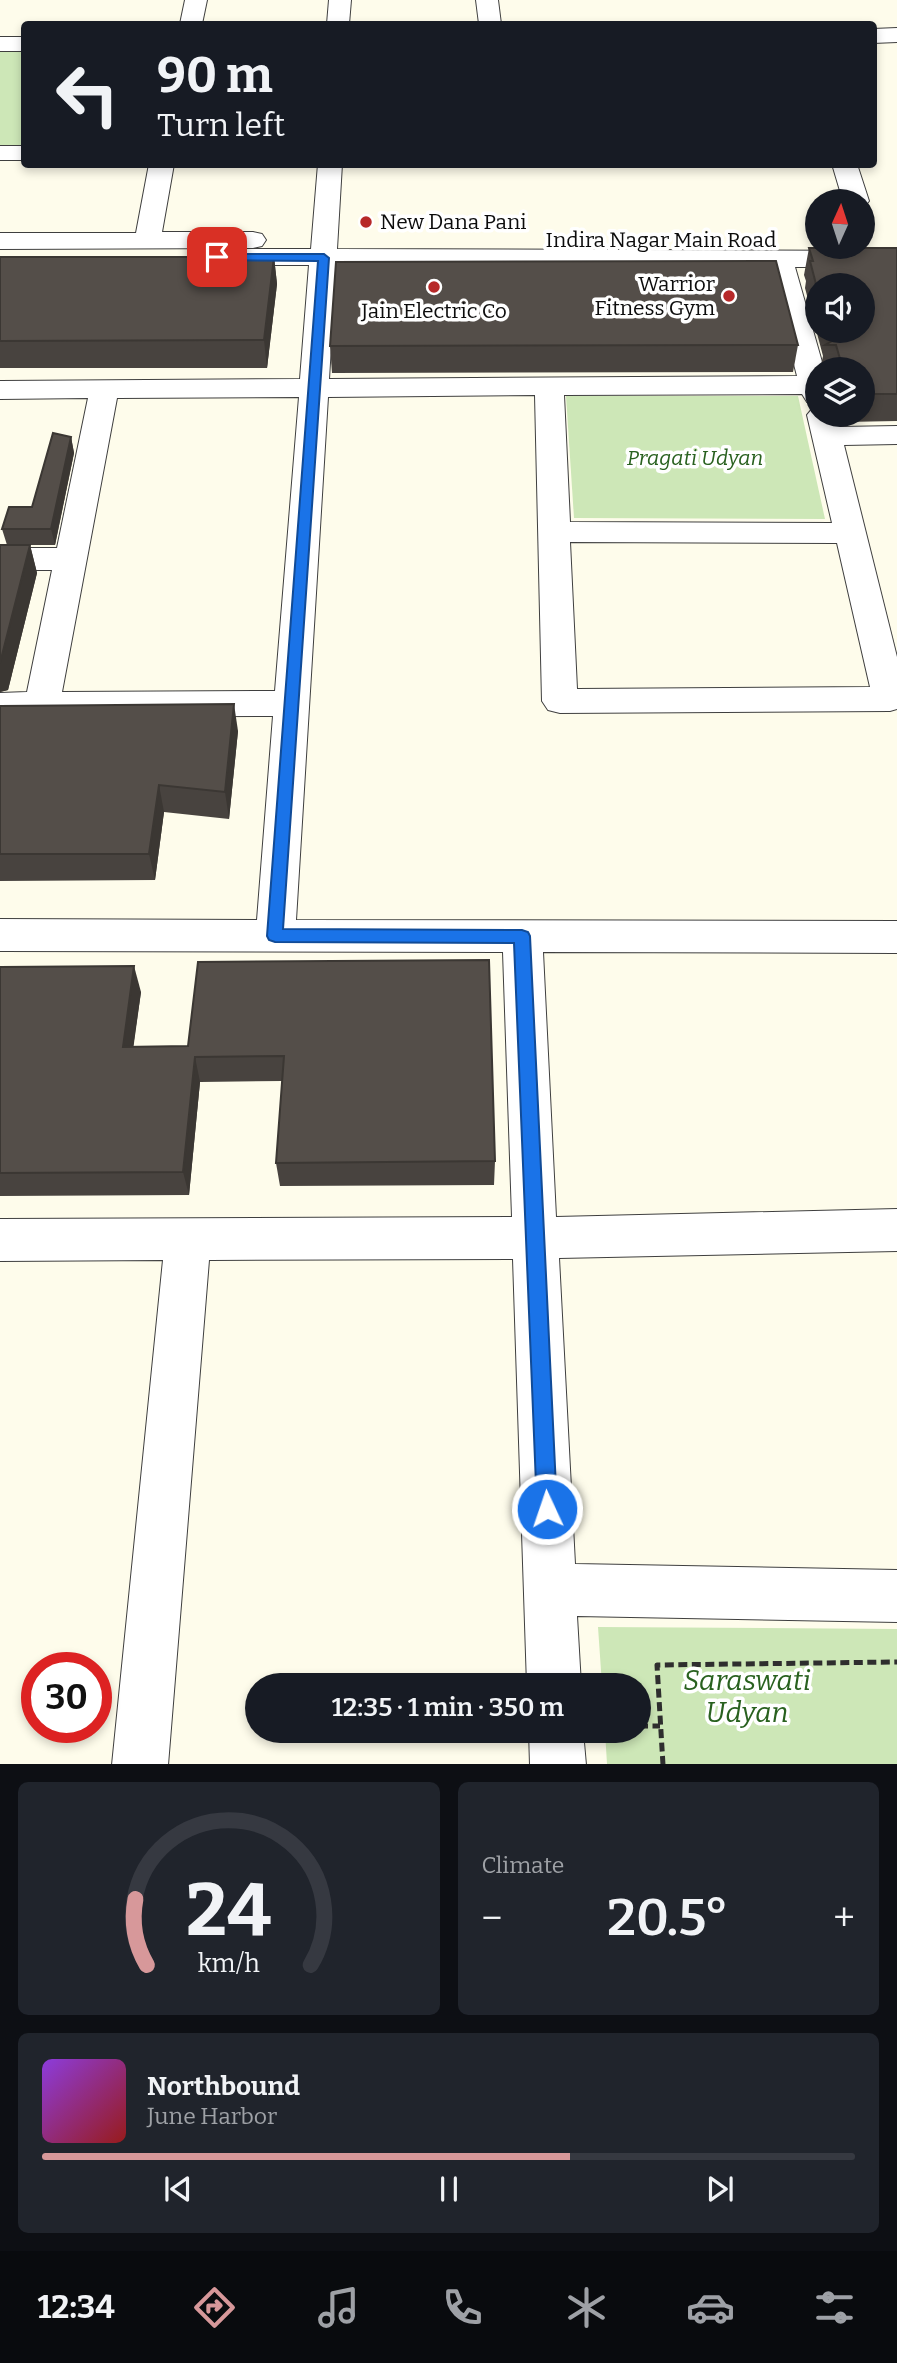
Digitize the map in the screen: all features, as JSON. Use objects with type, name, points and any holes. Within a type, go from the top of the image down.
[{"type":"street","points":[[192,21],[196,0]]},
{"type":"street","points":[[338,21],[340,0]]},
{"type":"street","points":[[487,0],[490,21]]},
{"type":"street","points":[[877,36],[897,36]]},
{"type":"street","points":[[0,44],[21,44]]},
{"type":"street","points":[[0,153],[21,153]]},
{"type":"street","points":[[147,241],[161,168]]},
{"type":"street","points":[[275,936],[330,168]]},
{"type":"street","points":[[845,168],[852,189]]},
{"type":"street","points":[[875,237],[897,239]]},
{"type":"street","name":"Indira Nagar Main Road","points":[[0,258],[805,239]]},
{"type":"street","name":"Indira Nagar Main Road","points":[[0,241],[147,241],[324,249],[897,259]]},
{"type":"street","points":[[780,259],[806,357]]},
{"type":"street","points":[[549,387],[560,701],[890,699],[825,427]]},
{"type":"street","points":[[0,390],[549,387],[805,407]]},
{"type":"street","points":[[42,704],[104,390]]},
{"type":"street","points":[[874,427],[897,435]]},
{"type":"street","points":[[554,532],[850,533]]},
{"type":"street","points":[[0,559],[71,559]]},
{"type":"street","points":[[0,705],[292,703]]},
{"type":"street","points":[[0,935],[897,937]]},
{"type":"street","points":[[522,936],[554,1673]]},
{"type":"street","points":[[0,1240],[535,1238],[897,1230]]},
{"type":"street","points":[[140,1764],[188,1239]]},
{"type":"street","points":[[551,1590],[897,1596]]},
{"type":"street","points":[[557,1743],[558,1764]]},
{"type":"path","points":[[663,1764],[657,1665],[897,1662]]},
{"type":"path","points":[[651,1726],[660,1726]]},
{"type":"green space","points":[[0,52],[21,52],[21,145],[0,145]]},
{"type":"green space","name":"Pragati Udyan","points":[[566,396],[798,396],[825,519],[574,518]]},
{"type":"green space","name":"Saraswati Udyan","points":[[598,1627],[897,1629],[897,1764],[607,1764],[606,1743],[651,1743],[651,1673],[601,1673]]},
{"type":"building","points":[[875,248],[897,248],[897,394],[875,394],[875,357],[840,357],[836,345],[825,345],[875,343],[875,273],[813,273],[810,261],[875,259]]},
{"type":"building","points":[[0,257],[274,257],[264,340],[0,341]]},
{"type":"building","points":[[776,261],[798,345],[330,346],[336,262]]},
{"type":"building","points":[[53,433],[71,437],[51,529],[2,529],[9,507],[32,507]]},
{"type":"building","points":[[0,545],[30,545],[0,663]]},
{"type":"building","points":[[234,704],[225,792],[159,785],[149,854],[0,854],[0,706]]},
{"type":"building","points":[[489,960],[495,1161],[276,1163],[284,1056],[195,1057],[183,1172],[0,1173],[0,967],[134,966],[123,1047],[188,1046],[198,962]]},
{"type":"place","name":"New Dana Pani","points":[[366,222]]},
{"type":"place","name":"Jain Electric Co","points":[[434,287]]},
{"type":"place","name":"Warrior Fitness Gym","points":[[729,296]]},
{"type":"route","points":[[217,257],[324,258],[275,936],[522,936],[547,1509]]}]
